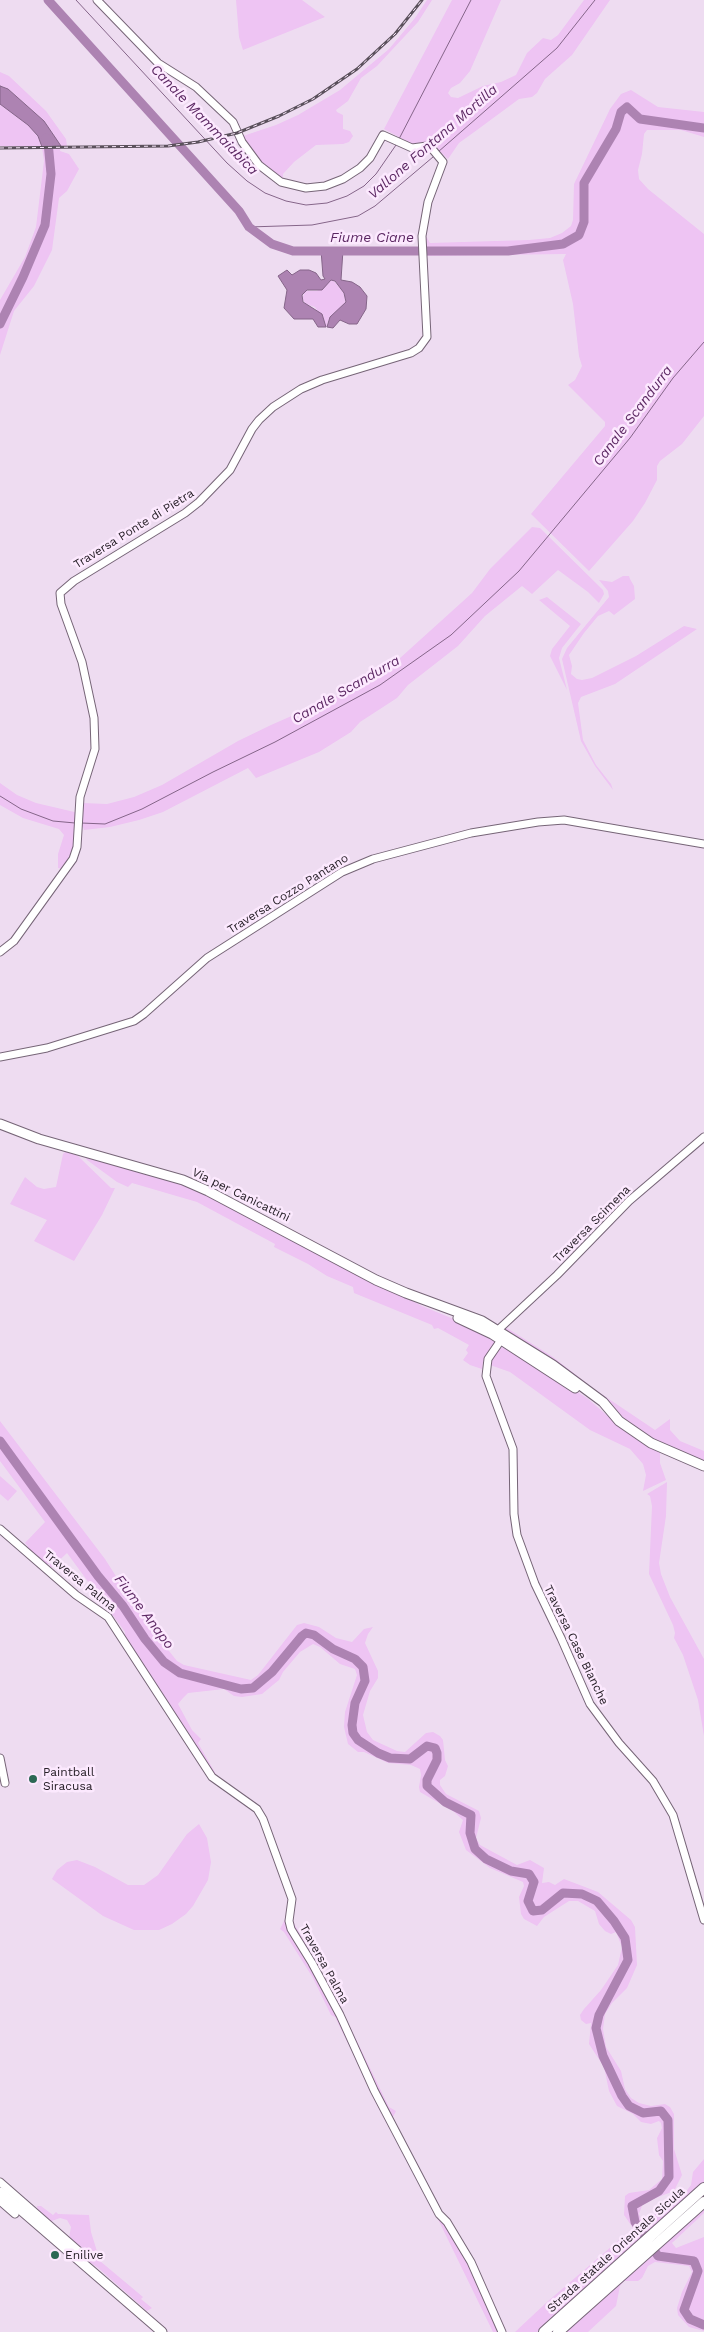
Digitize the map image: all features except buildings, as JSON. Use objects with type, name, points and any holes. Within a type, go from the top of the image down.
[{"type":"highway","name":"Strada statale Orientale Sicula","points":[[632,2258],[704,2188]]},
{"type":"highway","name":"Strada statale Orientale Sicula","points":[[549,2330],[632,2258],[704,2202]]},
{"type":"main road","name":"Via per Canicattini","points":[[0,1124],[39,1139],[183,1180],[208,1191],[376,1280],[482,1321],[553,1364],[603,1402],[619,1421],[650,1443],[666,1452],[704,1466]]},
{"type":"main road","name":"Via per Canicattini","points":[[406,1293],[459,1318],[608,1410]]},
{"type":"main road","points":[[0,2192],[162,2332]]},
{"type":"street","name":"Traversa Ponte di Pietra","points":[[0,952],[14,941],[69,867],[77,847],[80,797],[92,762],[96,735],[94,718],[82,662],[61,604],[60,593],[74,581],[185,513],[199,502],[230,470],[258,420],[273,407],[301,388],[411,353],[419,348],[427,337],[428,326],[422,244],[428,202],[443,162],[439,156],[427,146],[412,148],[383,135],[365,163],[353,174],[334,183],[306,188],[281,182],[258,165],[242,142],[233,122],[196,87],[158,63],[97,0]]},
{"type":"street","name":"Traversa Cozzo Pantano","points":[[0,1058],[47,1048],[134,1021],[206,958],[342,872],[373,859],[471,833],[538,822],[564,820],[704,844]]},
{"type":"street","name":"Traversa Scimena","points":[[498,1330],[557,1275],[628,1201],[704,1137]]},
{"type":"street","points":[[459,1318],[495,1331],[498,1330],[499,1344],[510,1340],[553,1364]]},
{"type":"street","name":"Traversa Case Bianche","points":[[499,1344],[488,1359],[486,1376],[513,1448],[515,1526],[534,1584],[561,1638],[590,1704],[619,1743],[653,1781],[666,1801],[678,1829],[704,1920]]},
{"type":"street","name":"Traversa Palma","points":[[0,1529],[76,1595],[108,1617],[212,1777],[257,1809],[263,1819],[292,1899],[289,1921],[291,1929],[340,2015],[374,2090],[439,2214],[447,2222],[471,2262],[502,2332]]},
{"type":"street","points":[[0,1758],[5,1784]]},
{"type":"street","points":[[0,2182],[80,2252]]},
{"type":"street","points":[[0,2201],[15,2214]]},
{"type":"shaded area","points":[[236,0],[302,0],[325,17],[243,50],[239,37]]},
{"type":"shaded area","points":[[427,0],[432,0],[418,22],[377,66],[361,78],[348,101],[336,110],[343,115],[343,129],[350,131],[353,136],[349,142],[316,145],[294,162],[283,174],[283,178],[262,165],[243,136],[298,115],[340,90],[389,49],[415,18]]},
{"type":"shaded area","points":[[452,0],[501,0],[470,71],[448,93],[451,97],[458,98],[483,86],[501,82],[516,75],[527,53],[543,38],[551,40],[558,35],[584,0],[610,0],[572,55],[545,79],[537,93],[532,97],[519,99],[459,143],[448,159],[431,143],[412,144],[384,129]]},
{"type":"shaded area","points":[[0,72],[9,76],[46,111],[66,139],[67,146],[61,146],[44,121],[8,89],[0,86]]},
{"type":"shaded area","points":[[0,86],[8,89],[44,121],[61,146],[42,147],[38,136],[28,125],[0,104]]},
{"type":"shaded area","points":[[631,90],[658,107],[704,112],[704,137],[681,130],[647,130],[644,134],[638,170],[639,179],[648,189],[704,234],[704,416],[682,444],[660,461],[657,466],[657,480],[645,503],[633,521],[589,571],[531,514],[605,426],[605,422],[568,385],[575,380],[582,366],[579,356],[573,304],[563,260],[566,254],[424,256],[424,240],[426,236],[430,243],[529,240],[550,238],[562,233],[571,226],[573,220],[574,184],[610,109],[621,94]]},
{"type":"shaded area","points":[[0,104],[28,125],[38,136],[42,147],[0,146]]},
{"type":"shaded area","points":[[61,146],[60,151],[69,154],[79,169],[67,191],[59,198],[52,250],[34,286],[14,311],[0,355],[0,300],[25,257],[36,227],[44,161],[42,147]]},
{"type":"shaded area","points":[[321,250],[343,250],[341,280],[352,282],[360,287],[367,296],[366,309],[357,324],[349,324],[340,320],[333,328],[327,327],[330,317],[346,302],[344,293],[335,281],[331,280],[322,290],[307,290],[302,295],[303,302],[322,314],[326,327],[318,327],[313,319],[294,319],[284,308],[287,290],[278,276],[287,270],[292,275],[300,270],[309,270],[316,273],[321,280],[325,279],[323,276]]},
{"type":"shaded area","points":[[331,280],[344,293],[346,302],[328,321],[327,327],[315,307],[306,304],[302,299],[305,291],[317,291]]},
{"type":"shaded area","points":[[532,527],[540,528],[603,590],[604,594],[599,603],[588,592],[558,570],[532,594],[522,586],[485,616],[458,646],[408,685],[397,698],[360,722],[351,732],[319,752],[256,778],[248,768],[163,812],[139,820],[110,827],[84,830],[83,827],[76,827],[74,848],[63,869],[58,868],[58,854],[64,835],[59,829],[23,818],[0,805],[0,783],[17,795],[36,803],[83,814],[83,803],[107,804],[134,797],[162,785],[238,741],[369,682],[389,668],[472,593],[490,569]]},
{"type":"shaded area","points":[[623,576],[629,576],[634,586],[635,599],[614,615],[609,611],[598,616],[584,633],[569,655],[572,666],[571,674],[577,679],[592,678],[636,656],[684,626],[697,629],[615,684],[581,697],[578,703],[583,740],[596,765],[611,784],[613,790],[595,766],[581,741],[562,659],[567,648],[609,597],[608,591],[599,580],[612,582]]},
{"type":"shaded area","points":[[547,597],[581,624],[562,648],[559,658],[567,690],[550,656],[552,649],[570,626],[539,600]]},
{"type":"shaded area","points":[[66,1151],[78,1156],[111,1188],[115,1188],[102,1215],[74,1261],[34,1241],[47,1220],[10,1204],[25,1177],[37,1187],[44,1189],[56,1187],[63,1154]]},
{"type":"shaded area","points":[[85,1156],[198,1190],[422,1306],[466,1324],[493,1338],[494,1346],[483,1362],[482,1369],[470,1365],[463,1360],[468,1353],[466,1350],[469,1345],[438,1328],[434,1329],[432,1325],[354,1293],[353,1287],[327,1276],[274,1247],[275,1244],[197,1202],[132,1183],[128,1187],[117,1182],[87,1160]]},
{"type":"shaded area","points":[[507,1325],[507,1328],[553,1357],[594,1389],[655,1430],[670,1419],[670,1430],[680,1441],[704,1451],[704,1462],[644,1435],[505,1330]]},
{"type":"shaded area","points":[[503,1347],[587,1398],[618,1425],[660,1453],[660,1463],[666,1480],[643,1491],[646,1475],[643,1464],[630,1449],[590,1430],[510,1372],[490,1365],[498,1349]]},
{"type":"shaded area","points":[[0,1421],[105,1559],[142,1617],[177,1661],[184,1665],[251,1680],[258,1675],[297,1625],[304,1623],[319,1627],[336,1638],[352,1642],[364,1629],[373,1627],[365,1643],[378,1671],[378,1678],[370,1691],[363,1715],[367,1732],[373,1740],[397,1751],[405,1752],[426,1733],[433,1732],[440,1736],[443,1740],[445,1760],[448,1766],[445,1776],[440,1780],[440,1785],[446,1794],[479,1811],[481,1818],[476,1838],[480,1845],[517,1865],[530,1860],[544,1868],[542,1883],[549,1882],[555,1885],[564,1879],[598,1892],[631,1920],[635,1927],[637,1965],[627,1988],[612,2003],[605,2014],[603,2029],[606,2047],[621,2071],[625,2089],[631,2098],[639,2103],[651,2106],[665,2104],[670,2107],[674,2114],[674,2149],[682,2175],[674,2191],[643,2203],[639,2214],[642,2222],[647,2226],[655,2214],[682,2197],[691,2185],[693,2172],[704,2159],[704,2213],[672,2243],[676,2248],[704,2237],[704,2331],[689,2327],[678,2315],[677,2308],[682,2292],[692,2272],[689,2266],[655,2262],[648,2266],[642,2278],[638,2281],[624,2281],[620,2286],[616,2306],[588,2332],[565,2332],[632,2257],[626,2251],[537,2332],[515,2332],[619,2240],[630,2235],[633,2228],[624,2215],[625,2196],[629,2193],[649,2190],[662,2179],[663,2161],[659,2155],[657,2138],[662,2128],[661,2123],[659,2121],[651,2124],[641,2122],[633,2114],[617,2106],[609,2091],[604,2067],[589,2044],[591,2023],[586,2024],[581,2020],[580,2015],[601,1990],[618,1965],[622,1947],[616,1932],[611,1934],[605,1931],[599,1924],[595,1911],[578,1901],[569,1901],[544,1917],[537,1926],[524,1919],[521,1914],[519,1897],[524,1886],[523,1882],[490,1868],[466,1850],[459,1832],[463,1820],[453,1811],[420,1792],[420,1769],[411,1765],[388,1763],[364,1752],[358,1752],[348,1744],[344,1727],[345,1712],[357,1675],[355,1669],[340,1664],[320,1647],[313,1644],[300,1652],[283,1672],[279,1680],[262,1694],[242,1697],[234,1696],[224,1689],[188,1693],[178,1704],[192,1730],[201,1739],[198,1743],[217,1776],[214,1776],[125,1642],[125,1632],[67,1553],[50,1569],[50,1564],[46,1564],[26,1548],[28,1546],[25,1543],[45,1522],[0,1461]]},
{"type":"shaded area","points":[[0,1476],[17,1491],[8,1501],[0,1494]]},
{"type":"shaded area","points":[[667,1482],[666,1516],[659,1563],[670,1597],[704,1659],[704,1736],[698,1700],[683,1655],[674,1638],[673,1625],[649,1574],[652,1506],[650,1496],[647,1494]]},
{"type":"shaded area","points":[[199,1824],[207,1838],[211,1862],[208,1880],[193,1906],[186,1914],[159,1930],[134,1930],[103,1916],[52,1879],[57,1870],[67,1862],[77,1860],[95,1867],[128,1885],[144,1885],[158,1875],[187,1834]]},
{"type":"shaded area","points":[[285,1919],[287,1929],[311,1965],[338,2016],[372,2092],[335,2017],[331,2015],[313,1978],[284,1932],[280,1929]]},
{"type":"shaded area","points":[[292,1920],[333,1992],[389,2107],[396,2111],[392,2119],[294,1929]]},
{"type":"shaded area","points":[[37,2206],[41,2206],[53,2215],[56,2212],[58,2214],[89,2215],[91,2232],[100,2261],[143,2297],[141,2299],[152,2308],[147,2311],[97,2267],[82,2258],[85,2253],[69,2238],[71,2227],[67,2220],[60,2218],[49,2222],[38,2212]]},
{"type":"shaded area","points":[[435,2213],[445,2223],[469,2265],[499,2332],[493,2332]]},
{"type":"waterway","name":"Fiume Ciane","points":[[48,0],[239,211],[249,227],[272,244],[293,251],[508,251],[563,244],[579,235],[584,222],[584,183],[616,129],[621,112],[627,107],[640,119],[704,128]]},
{"type":"waterway","name":"Canale Mammaiabica","points":[[76,0],[227,163],[247,181],[265,193],[286,201],[306,205],[327,203],[347,196],[364,186],[376,174],[396,145]]},
{"type":"waterway","name":"Canale Mammaiabica","points":[[399,139],[471,0]]},
{"type":"waterway","name":"Vallone Fontana Mortilla","points":[[438,152],[557,48],[595,0]]},
{"type":"waterway","name":"Fiume Anapo","points":[[0,324],[45,225],[51,174],[46,138]]},
{"type":"waterway","name":"Vallone Fontana Mortilla","points":[[249,227],[312,225],[358,216],[375,206],[433,157]]},
{"type":"waterway","name":"Canale Scandurra","points":[[81,823],[105,824],[142,809],[275,742],[380,685],[451,635],[519,571],[630,438],[673,378],[704,342]]},
{"type":"waterway","name":"Canale Scandurra","points":[[0,796],[21,809],[53,821],[75,823]]},
{"type":"waterway","name":"Fiume Anapo","points":[[0,1441],[98,1576],[123,1606],[145,1639],[164,1662],[180,1673],[241,1689],[253,1688],[272,1672],[302,1636],[306,1633],[314,1635],[333,1649],[355,1659],[363,1667],[365,1681],[355,1703],[352,1725],[353,1733],[358,1740],[378,1753],[390,1758],[410,1759],[427,1746],[435,1748],[437,1760],[427,1780],[427,1786],[445,1802],[471,1815],[470,1833],[475,1849],[486,1859],[511,1871],[529,1874],[534,1882],[528,1901],[533,1911],[542,1910],[563,1893],[582,1894],[597,1901],[614,1921],[625,1938],[628,1960],[599,2015],[596,2028],[603,2056],[622,2096],[629,2106],[643,2113],[661,2111],[668,2120],[669,2177],[659,2191],[632,2206],[635,2222],[658,2256],[694,2261],[698,2271],[684,2310],[690,2319],[704,2325]]},
{"type":"railway","points":[[0,148],[168,146],[198,142],[237,133],[279,116],[313,99],[357,69],[395,34],[422,0]]},
{"type":"place","name":"Paintball Siracusa","points":[[33,1779]]},
{"type":"place","name":"Enilive","points":[[55,2255]]}]
